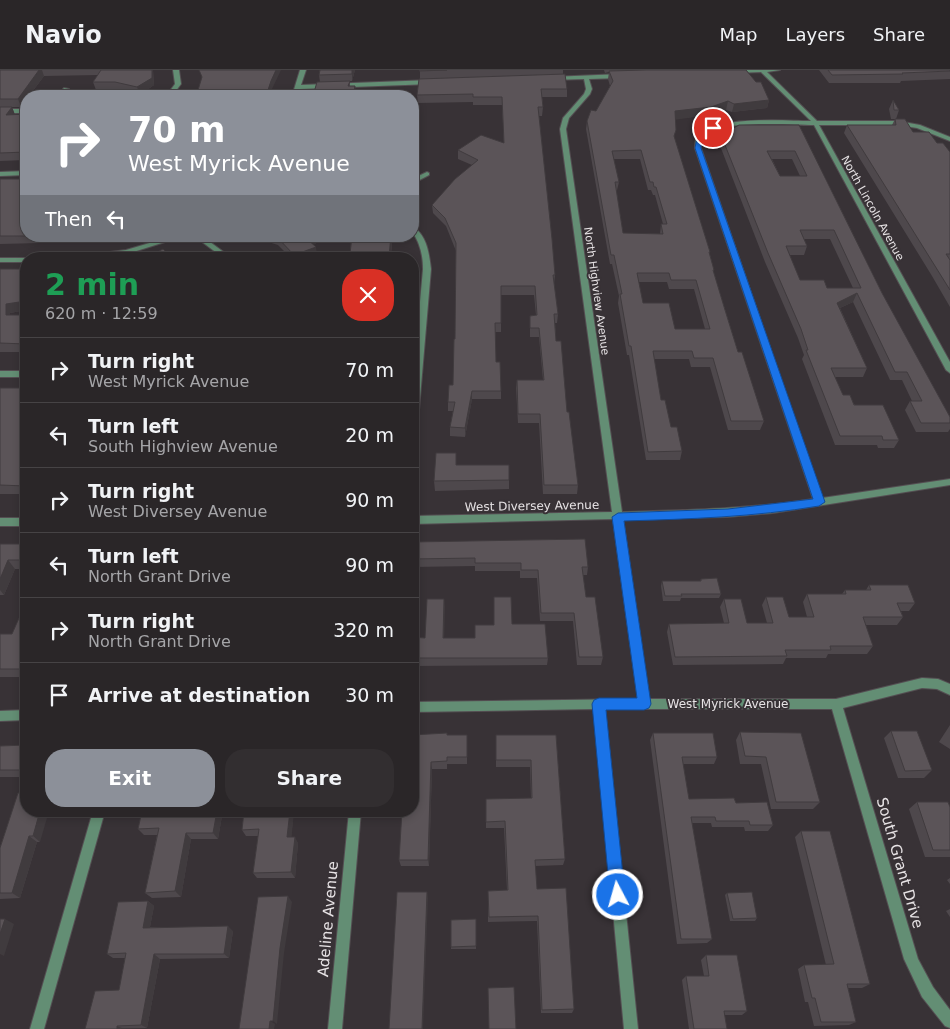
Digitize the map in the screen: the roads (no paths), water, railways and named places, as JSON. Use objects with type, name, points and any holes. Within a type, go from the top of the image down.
[{"type":"street","points":[[175,90],[178,87],[179,81],[176,70]]},
{"type":"street","points":[[297,90],[303,70]]},
{"type":"street","name":"North Lincoln Avenue","points":[[762,70],[815,122],[950,370]]},
{"type":"street","points":[[733,72],[776,70]]},
{"type":"street","points":[[548,78],[626,75]]},
{"type":"street","name":"North Highview Avenue","points":[[586,77],[589,89],[587,94],[566,118],[563,129],[644,704]]},
{"type":"street","points":[[298,87],[441,82]]},
{"type":"street","points":[[0,111],[20,111]]},
{"type":"street","points":[[819,502],[698,145],[699,138],[705,132],[723,125],[744,122],[815,122],[903,123],[918,126],[950,139]]},
{"type":"street","points":[[0,174],[20,173]]},
{"type":"street","points":[[419,178],[427,174]]},
{"type":"street","points":[[419,237],[426,252],[427,269],[419,347]]},
{"type":"street","points":[[127,252],[161,242]]},
{"type":"street","points":[[206,242],[220,252]]},
{"type":"street","points":[[0,260],[20,260]]},
{"type":"street","points":[[0,374],[20,374]]},
{"type":"street","name":"West Diversey Avenue","points":[[419,520],[728,514],[950,482]]},
{"type":"street","points":[[0,522],[20,522]]},
{"type":"street","name":"West Myrick Avenue","points":[[419,707],[599,704],[836,704],[922,683],[938,684],[950,690]]},
{"type":"street","points":[[599,704],[631,1029]]},
{"type":"street","name":"South Grant Drive","points":[[836,704],[911,959],[919,979],[932,1001],[950,1021]]},
{"type":"street","points":[[0,716],[20,715]]},
{"type":"street","points":[[36,1029],[97,817]]},
{"type":"street","name":"Adeline Avenue","points":[[335,1029],[354,817]]}]
